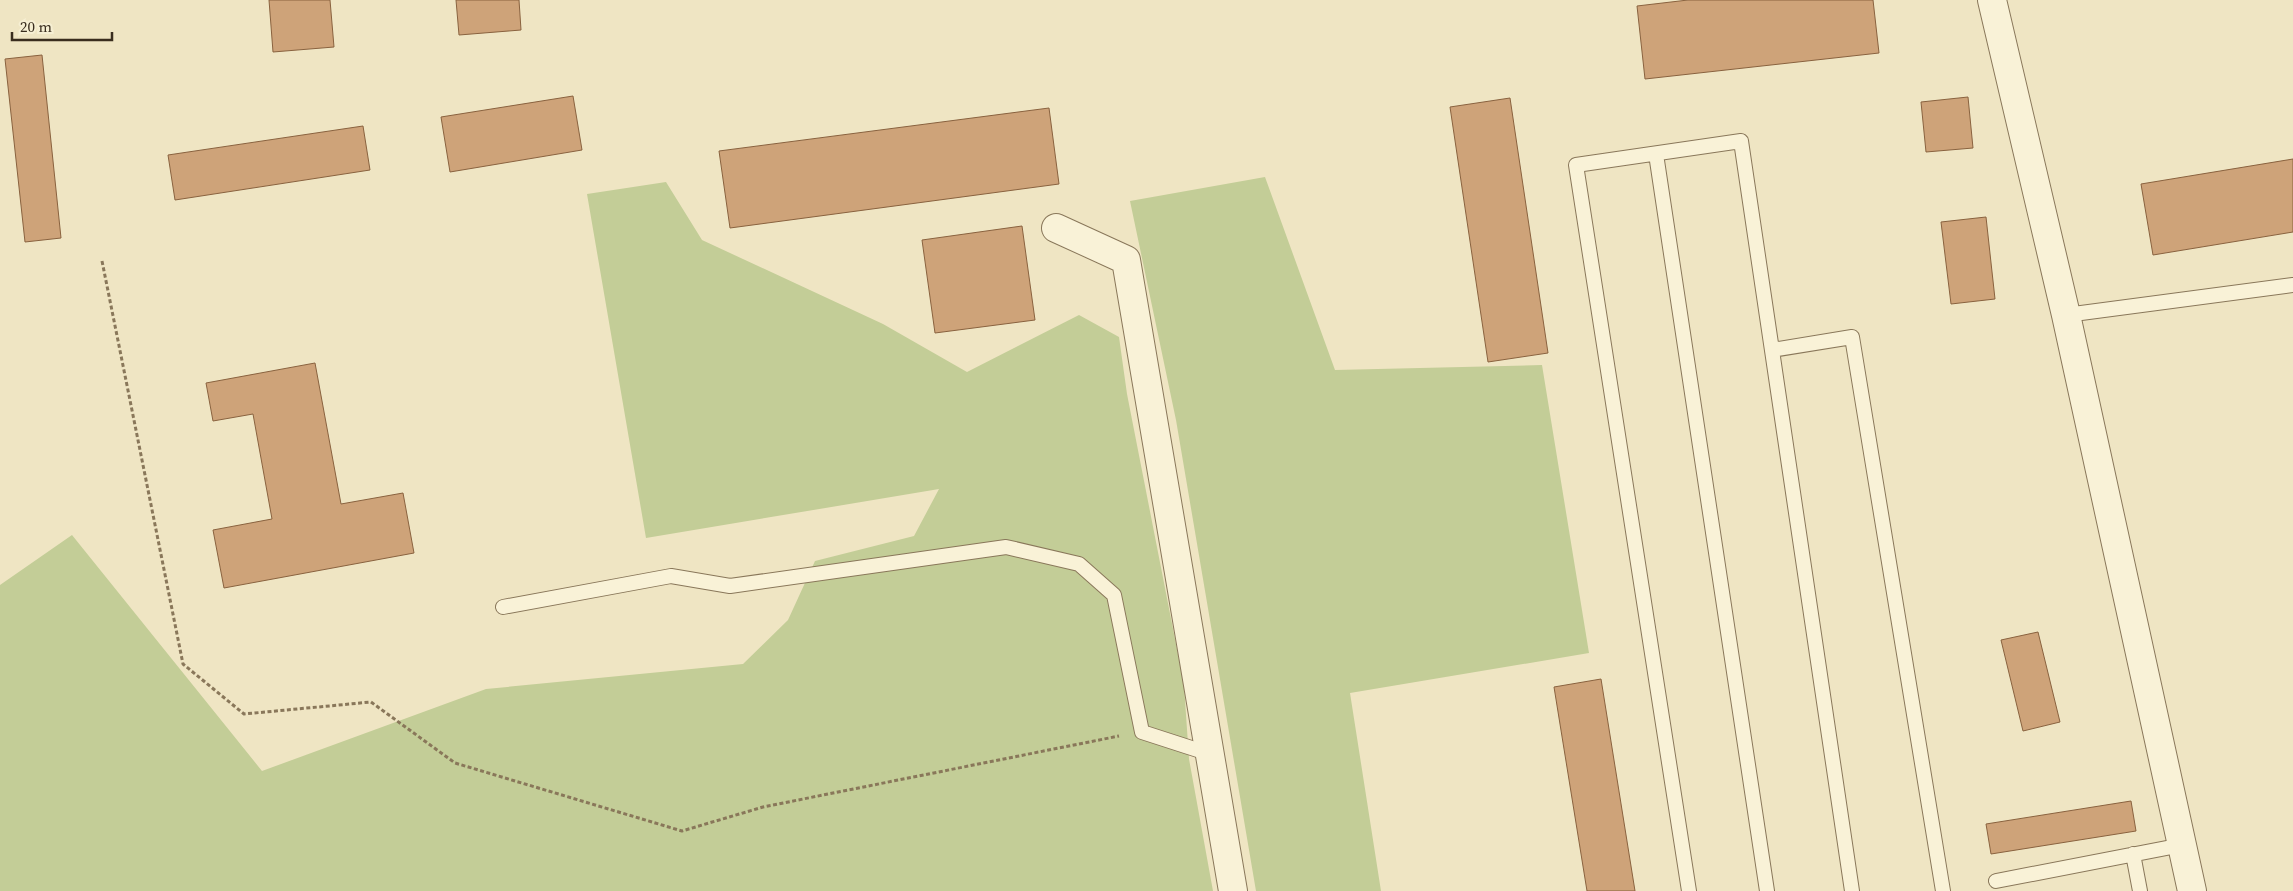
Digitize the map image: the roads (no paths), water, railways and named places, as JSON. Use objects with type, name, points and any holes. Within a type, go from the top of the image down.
[{"type":"street","points":[[1992,0],[2066,315],[2192,891]]},
{"type":"street","points":[[1056,228],[1126,260],[1233,891]]},
{"type":"lane","points":[[1689,891],[1576,165],[1741,141],[1852,891]]},
{"type":"lane","points":[[1656,154],[1767,891]]},
{"type":"lane","points":[[2066,315],[2293,285]]},
{"type":"lane","points":[[1772,350],[1852,337],[1943,891]]},
{"type":"lane","points":[[503,607],[671,576],[730,586],[1006,547],[1079,564],[1114,595],[1142,732],[1210,754]]},
{"type":"lane","points":[[1996,882],[2182,845]]},
{"type":"lane","points":[[2133,854],[2140,891]]}]
